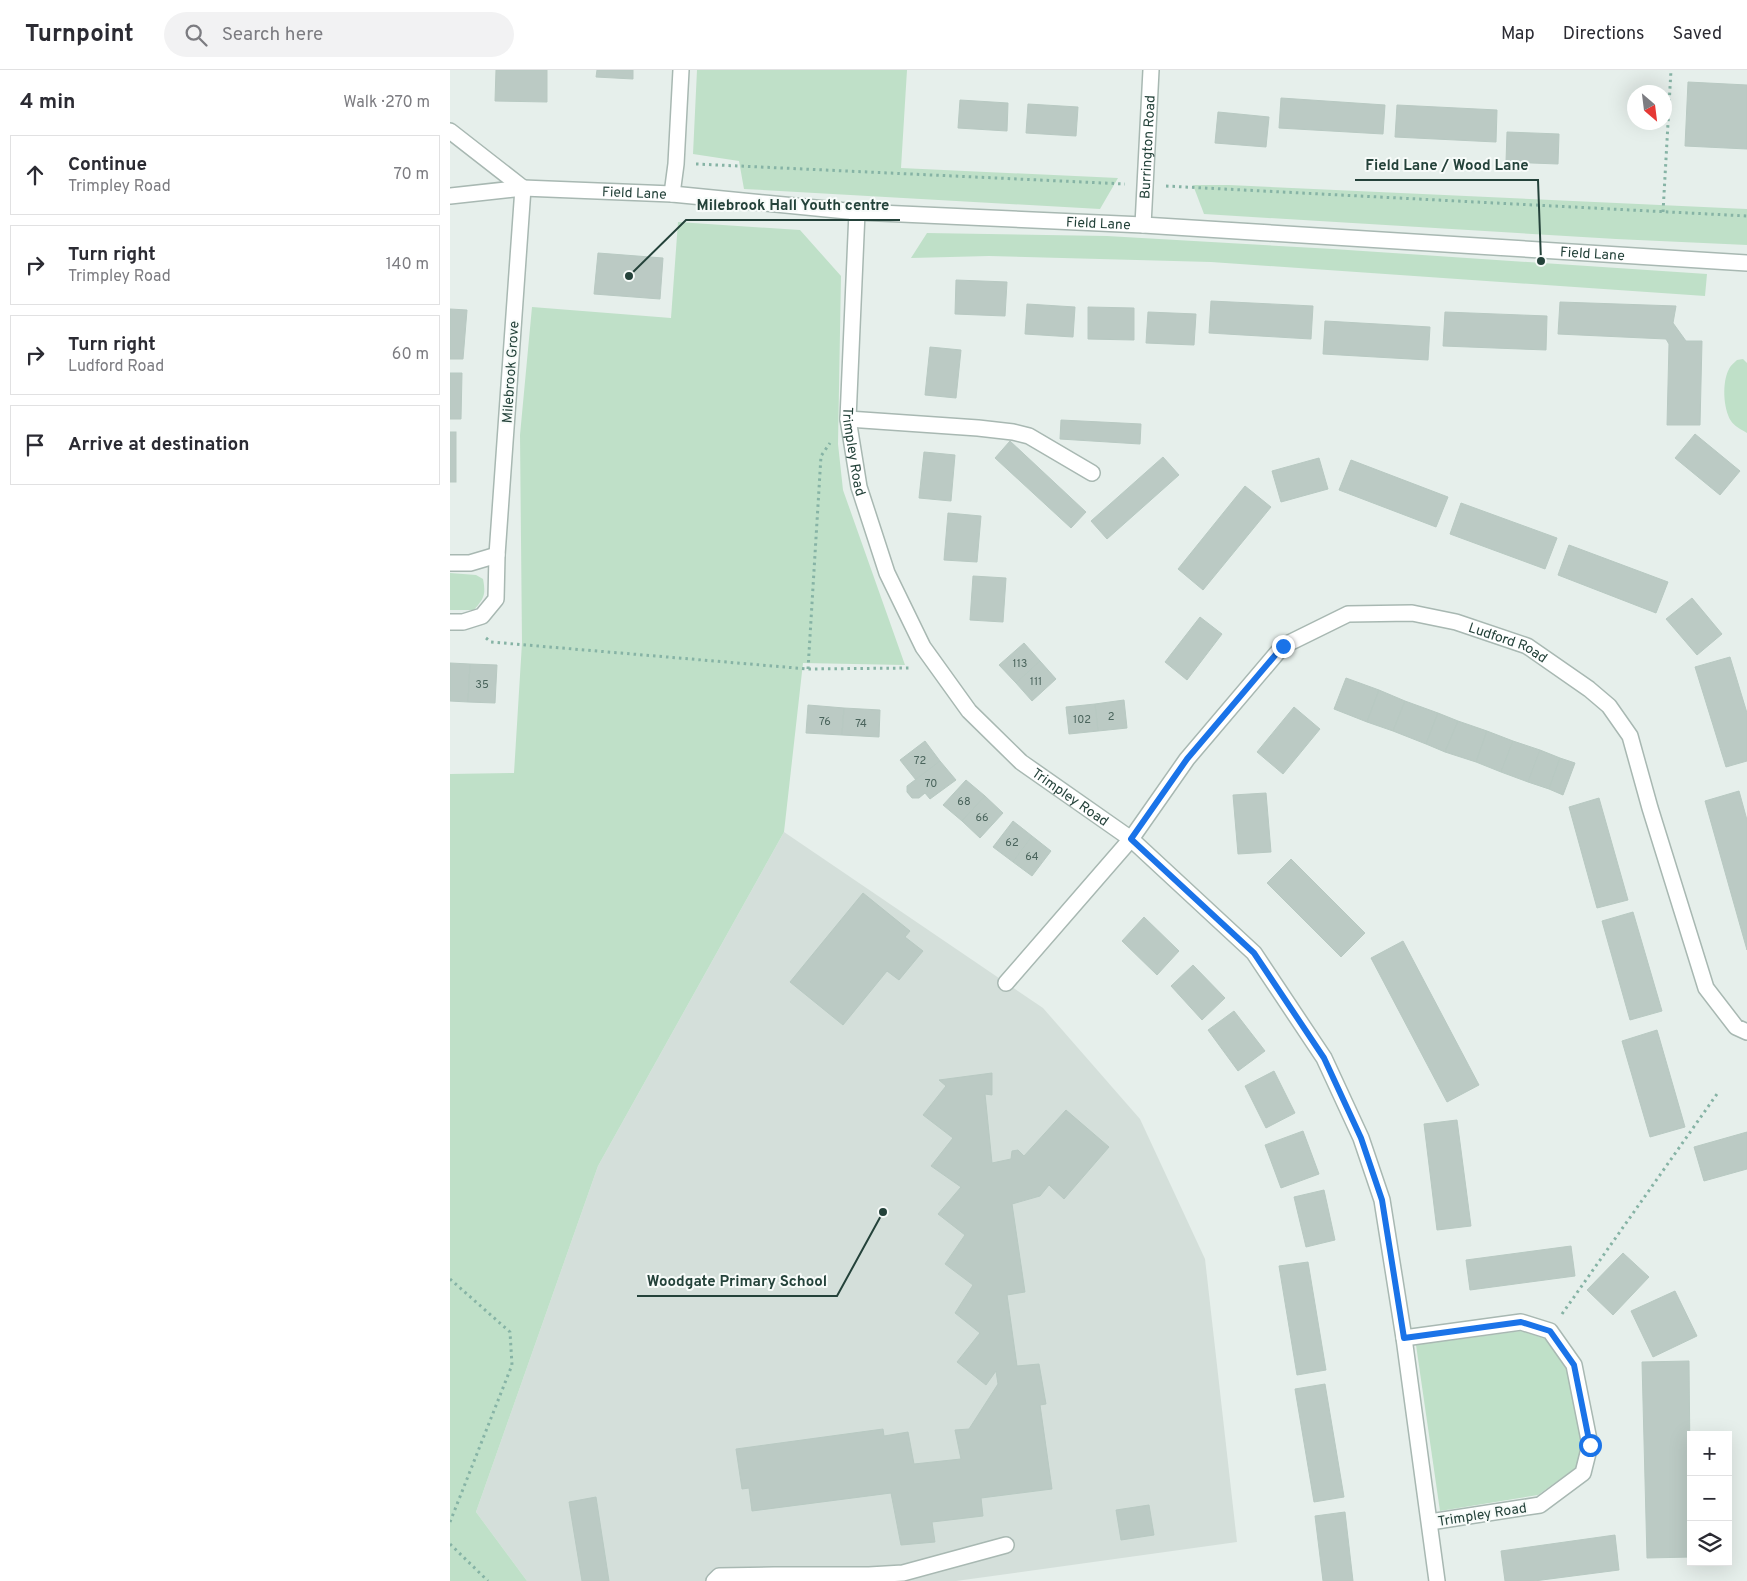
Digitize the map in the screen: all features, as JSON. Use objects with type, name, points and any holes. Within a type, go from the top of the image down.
[{"type":"street","points":[[672,194],[676,164],[681,70]]},
{"type":"street","name":"Burrington Road","points":[[1143,225],[1151,70]]},
{"type":"street","points":[[450,131],[523,188]]},
{"type":"street","name":"Field Lane","points":[[450,196],[523,188],[672,194],[856,212],[1143,225],[1747,263]]},
{"type":"street","name":"Milebrook Grove","points":[[456,622],[482,616],[496,598],[497,555],[523,188]]},
{"type":"street","name":"Trimpley Road","points":[[856,212],[848,419],[859,487],[888,573],[923,647],[969,710],[1021,762],[1131,839],[1254,953],[1324,1058],[1361,1138],[1382,1200],[1404,1338],[1437,1581]]},
{"type":"street","points":[[848,419],[1013,432],[1029,436],[1092,473]]},
{"type":"street","points":[[450,563],[470,563],[497,555]]},
{"type":"street","name":"Ludford Road","points":[[1006,982],[1131,839],[1187,759],[1283,646],[1348,614],[1412,613],[1456,622],[1527,646],[1589,689],[1609,706],[1630,736],[1650,808],[1706,988],[1736,1027],[1747,1032]]},
{"type":"street","points":[[1404,1338],[1521,1322],[1550,1331]]},
{"type":"street","name":"Trimpley Road","points":[[1430,1522],[1540,1505],[1583,1473],[1590,1445],[1574,1365],[1550,1331]]},
{"type":"street","points":[[714,1581],[719,1576],[869,1576],[903,1573],[1006,1545]]},
{"type":"path","points":[[1663,212],[1671,70]]},
{"type":"path","points":[[676,164],[1145,185],[1747,216]]},
{"type":"path","points":[[808,669],[820,456],[848,419]]},
{"type":"path","points":[[456,622],[491,642],[808,669],[938,667]]},
{"type":"path","points":[[1550,1331],[1717,1094]]},
{"type":"path","points":[[450,1279],[510,1332],[512,1365],[450,1522]]},
{"type":"path","points":[[450,1544],[488,1581]]},
{"type":"shaded area","points":[[784,832],[1043,1008],[1140,1119],[1205,1259],[1237,1542],[956,1581],[527,1581],[476,1512],[598,1166]]},
{"type":"green space","points":[[697,70],[907,70],[901,168],[1118,178],[1100,209],[744,189],[739,161],[693,154]]},
{"type":"green space","points":[[1193,185],[1229,185],[1747,209],[1747,245],[1204,214]]},
{"type":"green space","points":[[678,222],[800,230],[841,276],[838,444],[843,490],[905,665],[803,663],[784,832],[598,1166],[476,1512],[527,1581],[450,1581],[450,774],[514,773],[522,643],[520,435],[532,307],[671,318]]},
{"type":"green space","points":[[927,233],[1107,236],[1707,274],[1705,296],[1211,262],[989,256],[911,258]]},
{"type":"green space","points":[[1743,359],[1747,363],[1747,433],[1731,421],[1726,409],[1724,395],[1725,381],[1730,368],[1737,360]]},
{"type":"green space","points":[[450,573],[476,575],[483,579],[483,596],[474,610],[450,610]]},
{"type":"green space","points":[[1521,1331],[1547,1339],[1569,1370],[1584,1442],[1577,1467],[1538,1495],[1440,1511],[1416,1345]]},
{"type":"building","points":[[496,70],[547,70],[547,102],[495,101]]},
{"type":"building","points":[[597,70],[633,70],[633,79],[596,77]]},
{"type":"building","points":[[1688,82],[1747,85],[1747,149],[1685,146]]},
{"type":"building","points":[[1281,98],[1385,105],[1383,134],[1279,128]]},
{"type":"building","points":[[960,100],[1008,103],[1007,131],[958,128]]},
{"type":"building","points":[[1028,104],[1078,107],[1076,136],[1026,133]]},
{"type":"building","points":[[1397,105],[1497,110],[1496,142],[1395,137]]},
{"type":"building","points":[[1218,112],[1269,117],[1266,147],[1215,143]]},
{"type":"building","points":[[1507,132],[1559,134],[1558,164],[1506,162]]},
{"type":"building","points":[[598,253],[663,258],[660,299],[594,294]]},
{"type":"building","points":[[956,280],[1007,282],[1005,316],[955,314]]},
{"type":"building","points":[[1211,301],[1313,306],[1311,339],[1209,333]]},
{"type":"building","points":[[1560,302],[1676,306],[1673,323],[1686,341],[1702,341],[1700,425],[1667,425],[1669,344],[1666,339],[1558,334]]},
{"type":"building","points":[[1027,304],[1075,307],[1073,337],[1025,334]]},
{"type":"building","points":[[1088,307],[1134,308],[1134,340],[1088,339]]},
{"type":"building","points":[[450,309],[467,310],[463,359],[450,359]]},
{"type":"building","points":[[1148,312],[1196,314],[1194,345],[1146,343]]},
{"type":"building","points":[[1445,312],[1547,316],[1546,350],[1443,346]]},
{"type":"building","points":[[1325,321],[1430,327],[1428,360],[1323,354]]},
{"type":"building","points":[[930,347],[961,350],[956,398],[925,395]]},
{"type":"building","points":[[450,373],[462,373],[461,419],[450,419]]},
{"type":"building","points":[[1061,420],[1141,424],[1140,444],[1060,439]]},
{"type":"building","points":[[450,432],[456,432],[456,482],[450,482]]},
{"type":"building","points":[[1695,434],[1740,471],[1720,495],[1675,458]]},
{"type":"building","points":[[1010,441],[1086,512],[1071,528],[995,458]]},
{"type":"building","points":[[924,452],[955,455],[951,501],[919,498]]},
{"type":"building","points":[[1163,457],[1179,475],[1107,539],[1091,521]]},
{"type":"building","points":[[1319,458],[1328,489],[1281,502],[1272,471]]},
{"type":"building","points":[[1351,460],[1448,497],[1436,527],[1339,490]]},
{"type":"building","points":[[1245,486],[1271,507],[1203,590],[1178,569]]},
{"type":"building","points":[[1461,503],[1557,538],[1545,569],[1450,534]]},
{"type":"building","points":[[948,513],[981,516],[977,562],[944,560]]},
{"type":"building","points":[[1569,545],[1668,582],[1656,613],[1558,575]]},
{"type":"building","points":[[973,576],[1006,578],[1003,622],[970,620]]},
{"type":"building","points":[[1692,598],[1722,634],[1697,655],[1666,619]]},
{"type":"building","points":[[1200,617],[1222,634],[1187,680],[1165,662]]},
{"type":"building","points":[[1024,643],[1040,661],[1016,683],[999,665]]},
{"type":"building","points":[[1730,657],[1747,713],[1747,761],[1726,767],[1695,667]]},
{"type":"building","points":[[1040,661],[1056,679],[1032,701],[1016,683]]},
{"type":"building","points":[[450,663],[470,664],[468,702],[450,701]]},
{"type":"building","points":[[470,664],[497,665],[495,703],[468,702]]},
{"type":"building","points":[[1346,678],[1379,690],[1367,722],[1334,709]]},
{"type":"building","points":[[1379,690],[1405,701],[1393,731],[1367,722]]},
{"type":"building","points":[[1124,700],[1127,728],[1098,731],[1095,704]]},
{"type":"building","points":[[1405,701],[1438,713],[1426,744],[1393,731]]},
{"type":"building","points":[[1095,704],[1098,731],[1069,734],[1066,707]]},
{"type":"building","points":[[808,705],[844,708],[842,735],[806,733]]},
{"type":"building","points":[[1294,707],[1320,729],[1283,774],[1257,752]]},
{"type":"building","points":[[844,708],[880,710],[879,737],[842,735]]},
{"type":"building","points":[[1438,713],[1458,721],[1445,752],[1426,744]]},
{"type":"building","points":[[1458,721],[1487,731],[1476,762],[1445,752]]},
{"type":"building","points":[[1487,731],[1513,741],[1501,772],[1476,762]]},
{"type":"building","points":[[925,741],[940,761],[916,780],[900,760]]},
{"type":"building","points":[[1513,741],[1540,750],[1528,782],[1501,772]]},
{"type":"building","points":[[1540,750],[1560,758],[1549,789],[1528,782]]},
{"type":"building","points":[[1560,758],[1575,763],[1563,795],[1549,789]]},
{"type":"building","points":[[940,761],[956,780],[930,799],[925,793],[919,798],[912,798],[907,792],[907,786]]},
{"type":"building","points":[[966,780],[985,796],[962,821],[943,805]]},
{"type":"building","points":[[1739,791],[1747,820],[1747,950],[1705,801]]},
{"type":"building","points":[[1266,793],[1271,852],[1238,854],[1233,795]]},
{"type":"building","points":[[985,796],[1003,813],[980,838],[962,821]]},
{"type":"building","points":[[1599,798],[1628,900],[1597,908],[1569,807]]},
{"type":"building","points":[[1013,821],[1032,836],[1013,862],[993,847]]},
{"type":"building","points":[[1032,836],[1051,851],[1032,876],[1013,862]]},
{"type":"building","points":[[1291,859],[1365,933],[1341,957],[1267,883]]},
{"type":"building","points":[[863,893],[910,931],[905,937],[923,951],[899,980],[887,971],[843,1025],[790,982]]},
{"type":"building","points":[[1633,912],[1662,1011],[1630,1020],[1602,921]]},
{"type":"building","points":[[1144,917],[1179,951],[1157,975],[1122,941]]},
{"type":"building","points":[[1403,941],[1479,1085],[1447,1102],[1371,958]]},
{"type":"building","points":[[1193,965],[1225,998],[1202,1020],[1171,986]]},
{"type":"building","points":[[1234,1011],[1265,1051],[1238,1071],[1208,1030]]},
{"type":"building","points":[[1657,1030],[1685,1127],[1650,1137],[1622,1041]]},
{"type":"building","points":[[1274,1071],[1295,1113],[1266,1128],[1245,1086]]},
{"type":"building","points":[[992,1073],[992,1095],[985,1094],[992,1163],[1011,1159],[1012,1151],[1018,1150],[1024,1156],[1066,1110],[1109,1147],[1064,1199],[1049,1185],[1040,1196],[1012,1204],[1025,1292],[1007,1295],[1017,1366],[1039,1364],[1046,1404],[1040,1405],[1052,1489],[981,1498],[983,1516],[932,1522],[935,1542],[901,1545],[891,1493],[752,1511],[749,1488],[742,1489],[736,1449],[883,1429],[884,1436],[908,1432],[914,1464],[961,1459],[955,1430],[969,1429],[998,1384],[996,1371],[986,1385],[957,1362],[980,1333],[955,1313],[973,1285],[945,1264],[965,1235],[938,1214],[961,1187],[931,1166],[953,1138],[923,1115],[946,1086],[939,1080]]},
{"type":"building","points":[[1457,1120],[1471,1226],[1437,1230],[1424,1124]]},
{"type":"building","points":[[1303,1131],[1319,1174],[1281,1188],[1265,1145]]},
{"type":"building","points":[[1747,1132],[1747,1169],[1704,1181],[1694,1147]]},
{"type":"building","points":[[1324,1190],[1335,1240],[1306,1247],[1294,1197]]},
{"type":"building","points":[[1571,1246],[1575,1276],[1470,1290],[1466,1260]]},
{"type":"building","points":[[1623,1253],[1649,1277],[1613,1315],[1587,1290]]},
{"type":"building","points":[[1308,1262],[1326,1370],[1297,1375],[1279,1266]]},
{"type":"building","points":[[1675,1291],[1697,1336],[1653,1357],[1631,1311]]},
{"type":"building","points":[[1689,1361],[1687,1557],[1647,1558],[1642,1362]]},
{"type":"building","points":[[1325,1384],[1344,1497],[1314,1502],[1295,1389]]},
{"type":"building","points":[[596,1497],[609,1581],[582,1581],[569,1502]]},
{"type":"building","points":[[1149,1505],[1154,1535],[1121,1540],[1116,1510]]},
{"type":"building","points":[[1345,1512],[1353,1581],[1323,1581],[1315,1516]]},
{"type":"building","points":[[1615,1535],[1619,1570],[1534,1581],[1505,1581],[1501,1551]]},
{"type":"place","name":"Field Lane / Wood Lane","points":[[1541,261]]},
{"type":"place","name":"Milebrook Hall Youth centre","points":[[629,276]]},
{"type":"place","name":"Woodgate Primary School","points":[[883,1212]]},
{"type":"route","points":[[1283,646],[1187,759],[1131,839],[1254,953],[1324,1058],[1361,1138],[1382,1200],[1404,1338],[1521,1322],[1550,1331],[1574,1365],[1590,1445]]}]
